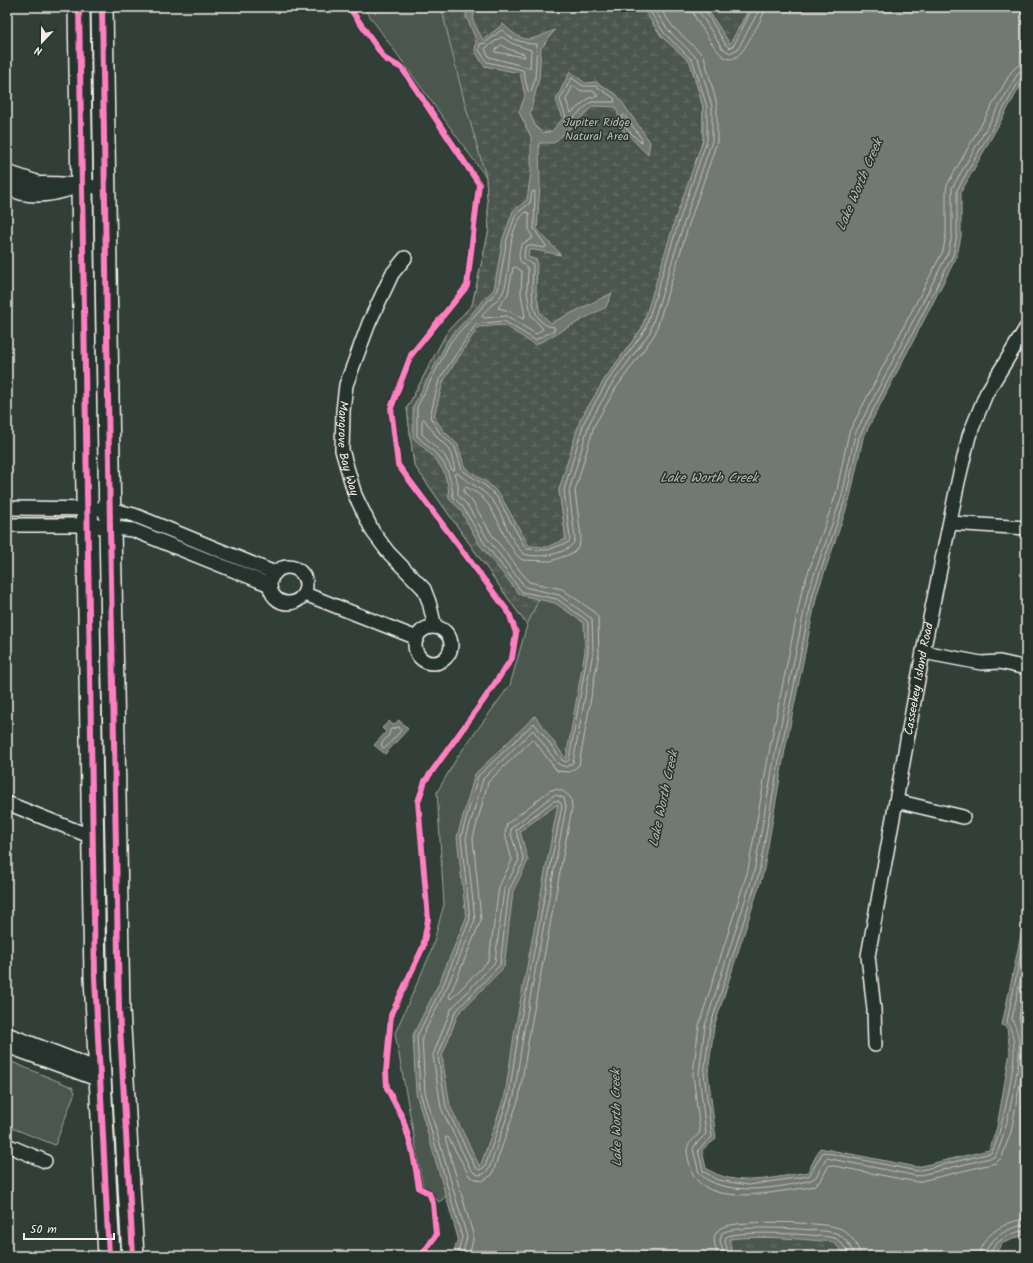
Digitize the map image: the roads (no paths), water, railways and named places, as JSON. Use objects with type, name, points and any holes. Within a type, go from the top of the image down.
[{"type":"main road","points":[[79,7],[94,976],[109,1256]]},
{"type":"main road","points":[[102,7],[109,518],[119,1010],[133,1256]]},
{"type":"main road","points":[[89,650],[99,706],[103,821],[116,847]]},
{"type":"main road","points":[[94,976],[108,988],[119,1146],[128,1170]]},
{"type":"street","points":[[7,172],[28,178],[40,184]]},
{"type":"street","points":[[7,187],[40,184],[82,185],[105,188]]},
{"type":"street","points":[[7,187],[13,191],[34,195],[58,194],[82,185]]},
{"type":"street","name":"Mangrove Bay Way","points":[[405,258],[392,274],[369,323],[346,385],[343,411],[342,450],[355,494],[373,532],[388,552],[424,589],[435,627]]},
{"type":"street","name":"Casseekey Island Road","points":[[875,1044],[874,1009],[868,956],[923,652],[950,523],[969,436],[986,394],[1026,328]]},
{"type":"street","points":[[7,508],[28,508],[86,517],[109,518],[134,515],[273,579]]},
{"type":"street","points":[[28,508],[29,525]]},
{"type":"street","points":[[7,524],[29,525],[86,517],[109,518],[133,530],[273,579]]},
{"type":"street","points":[[950,523],[1026,528]]},
{"type":"street","points":[[286,568],[298,570],[305,578],[305,594],[297,601],[287,604],[275,598],[273,579],[286,568]]},
{"type":"street","points":[[305,594],[417,638]]},
{"type":"street","points":[[435,627],[447,633],[451,642],[450,653],[442,660],[432,662],[420,657],[415,645],[417,638],[422,630],[435,627]]},
{"type":"street","points":[[923,652],[980,663],[1000,662],[1026,668]]},
{"type":"street","points":[[896,801],[963,817]]},
{"type":"street","points":[[7,803],[92,837]]},
{"type":"street","points":[[7,1034],[99,1075]]},
{"type":"street","points":[[7,1046],[99,1075]]},
{"type":"street","points":[[7,1145],[45,1161]]},
{"type":"water","name":"Lake Worth Creek","points":[[467,7],[475,7],[473,21],[483,40],[503,24],[510,31],[522,38],[528,39],[539,37],[555,30],[541,48],[539,79],[530,113],[535,126],[543,133],[552,131],[563,118],[556,100],[570,71],[585,83],[596,82],[617,95],[650,142],[648,155],[622,129],[616,107],[593,106],[554,143],[539,143],[540,186],[537,229],[561,255],[529,249],[528,257],[537,260],[536,291],[540,313],[551,323],[612,293],[606,307],[535,345],[504,325],[478,327],[443,382],[434,417],[444,431],[458,445],[465,468],[489,484],[500,495],[529,546],[547,547],[566,539],[559,490],[580,420],[604,380],[642,328],[676,217],[703,140],[703,107],[690,62],[662,37],[642,7],[706,7],[730,44],[750,7],[1026,7],[1026,76],[961,192],[961,236],[957,256],[863,438],[850,498],[817,594],[785,750],[763,874],[714,1027],[708,1073],[716,1139],[702,1150],[706,1168],[717,1174],[730,1178],[756,1180],[808,1172],[820,1148],[917,1167],[989,1150],[997,1127],[1010,1052],[1007,1028],[1002,1025],[1026,911],[1026,1234],[1003,1243],[993,1256],[847,1256],[833,1242],[755,1237],[729,1239],[733,1256],[453,1256],[458,1238],[416,1093],[413,1035],[440,981],[466,918],[457,837],[475,774],[535,716],[566,759],[585,651],[584,623],[555,603],[520,595],[479,544],[460,509],[449,499],[446,479],[439,464],[434,457],[413,438],[413,407],[449,338],[494,289],[503,238],[513,211],[527,200],[531,172],[531,137],[519,112],[525,96],[520,73],[484,66],[475,51],[476,40],[466,16]],"holes":[[[558,804],[515,1029],[505,1095],[480,1167],[450,1106],[442,1056],[458,1014],[504,967],[513,891],[528,861],[520,831]]]},
{"type":"water","points":[[399,720],[408,729],[385,754],[374,745],[386,732],[382,728],[389,721],[393,725]]},
{"type":"park label","name":"Jupiter Ridge Natural Area","points":[[597,129]]}]
